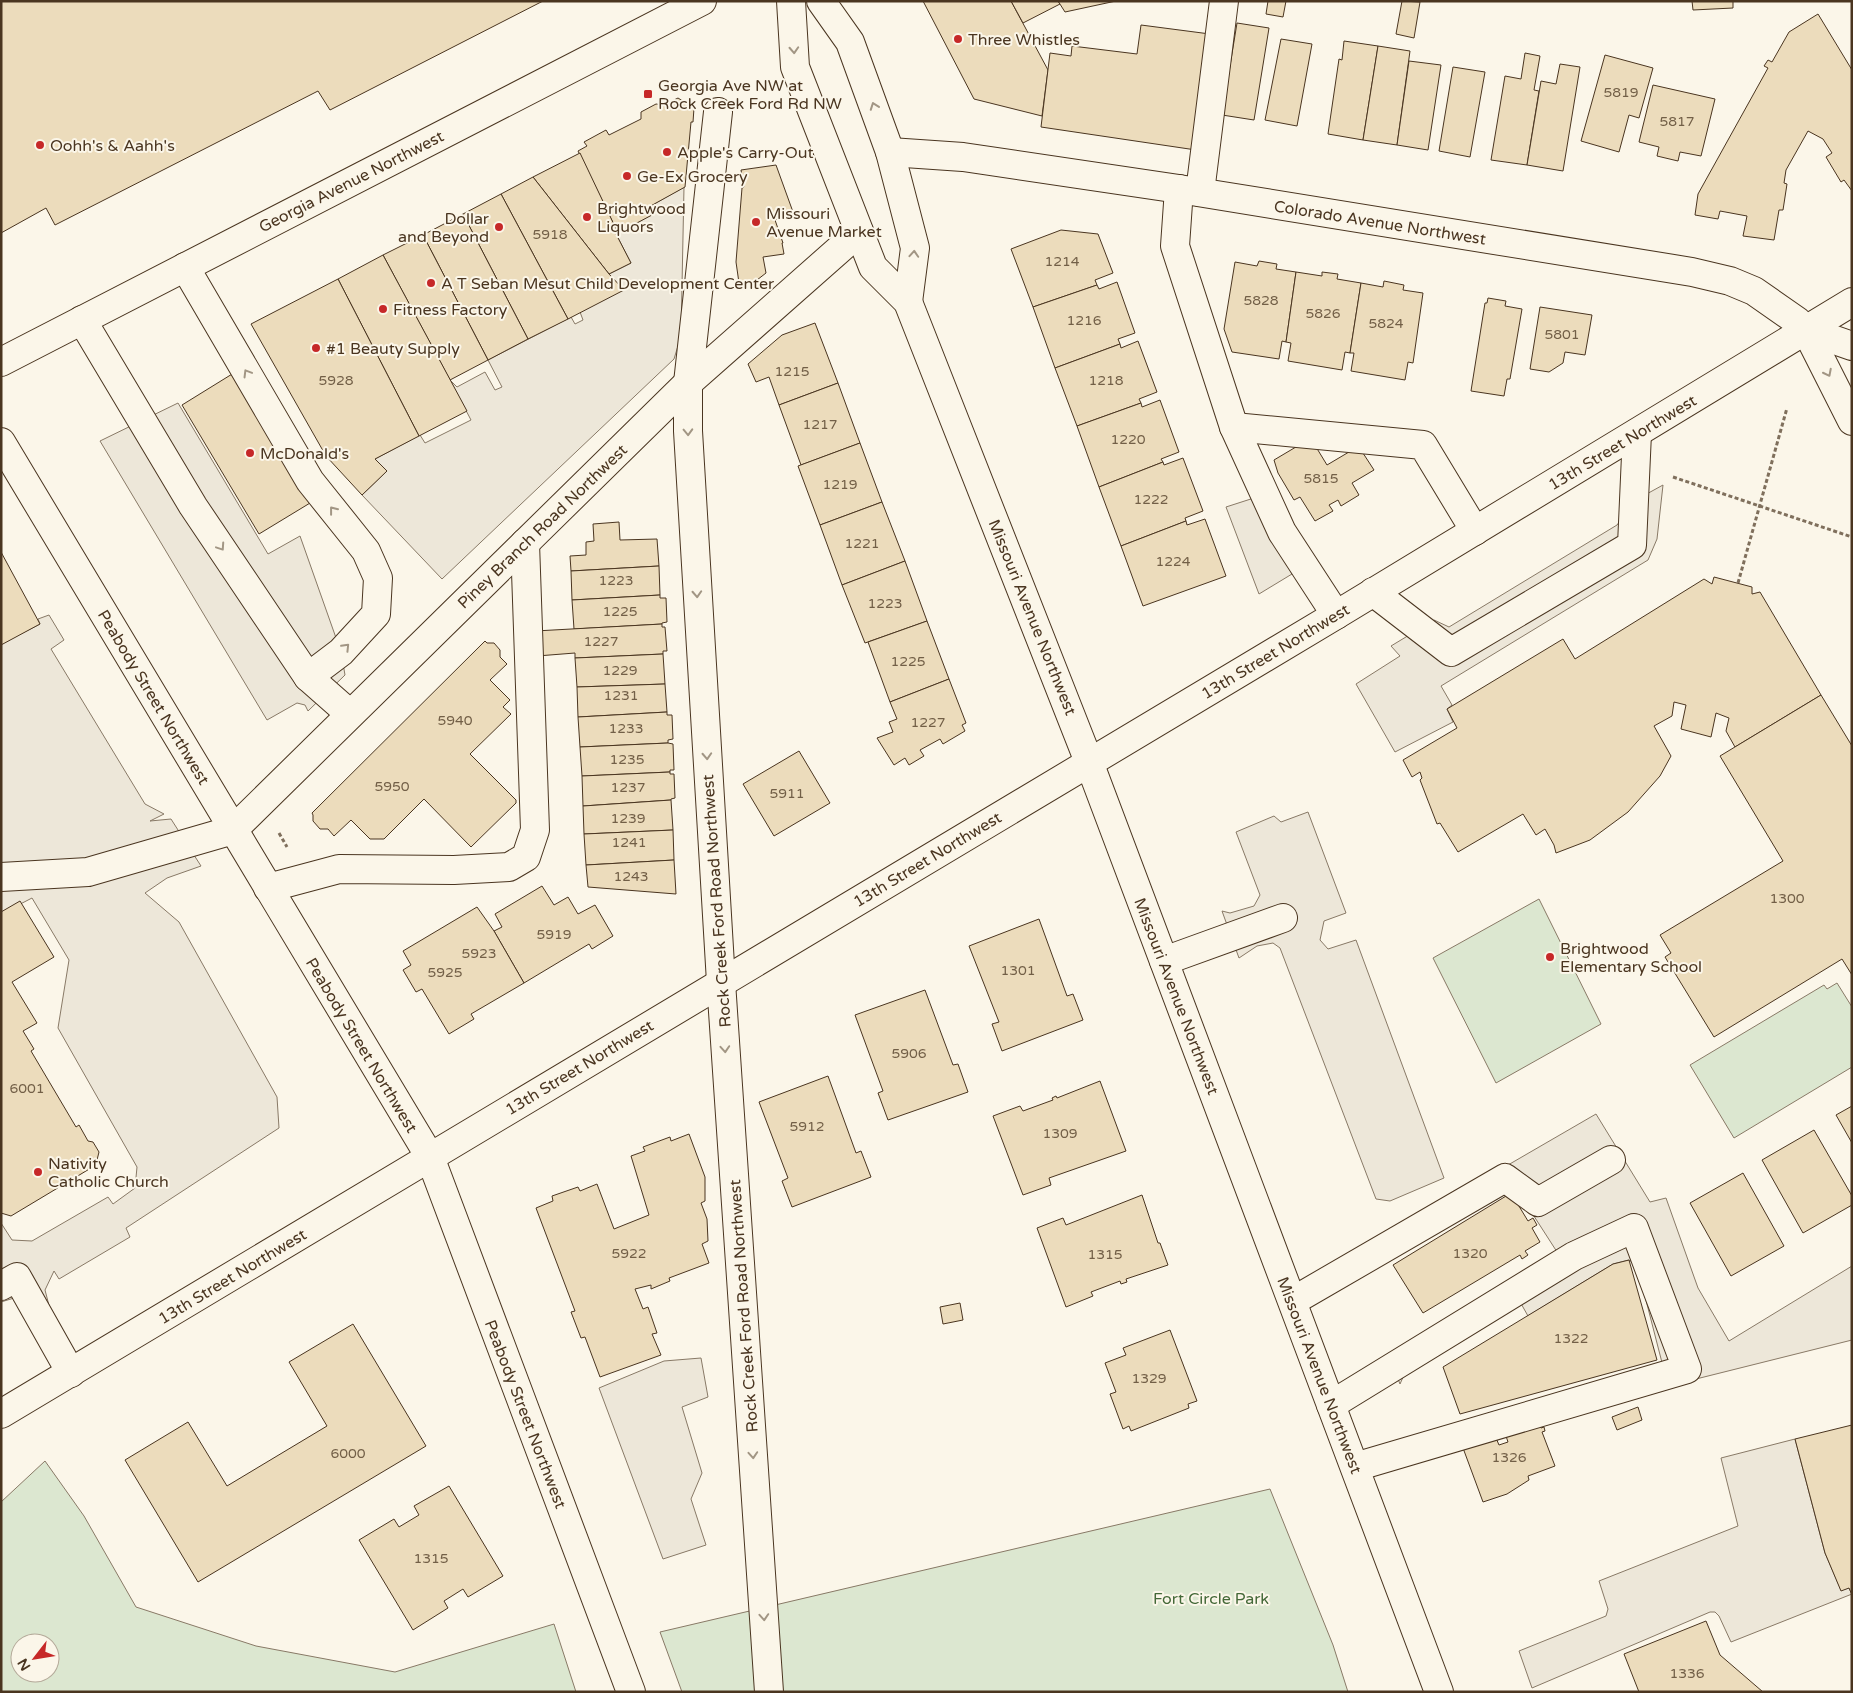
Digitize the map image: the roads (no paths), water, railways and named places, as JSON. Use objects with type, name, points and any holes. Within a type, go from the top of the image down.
[{"type":"main road","name":"Georgia Avenue Northwest","points":[[1,362],[702,1]]},
{"type":"main road","name":"Missouri Avenue Northwest","points":[[791,1],[795,67],[873,267],[908,302],[1089,762],[1439,1692]]},
{"type":"main road","name":"Missouri Avenue Northwest","points":[[821,1],[850,42],[890,152],[915,248],[908,302]]},
{"type":"main road","points":[[1224,1],[1190,191],[1176,246],[1234,427],[1282,532],[1336,614]]},
{"type":"main road","name":"Rock Creek Ford Road Northwest","points":[[718,112],[688,383],[688,441],[721,982],[769,1692]]},
{"type":"main road","name":"Colorado Avenue Northwest","points":[[890,152],[963,157],[1190,191],[1701,274],[1730,281],[1754,291],[1797,320],[1806,330],[1852,346]]},
{"type":"main road","name":"Piney Branch Road Northwest","points":[[233,830],[688,383],[859,232]]},
{"type":"main road","points":[[185,267],[310,481],[366,552],[378,578],[376,614],[341,652],[308,677]]},
{"type":"main road","name":"13th Street Northwest","points":[[1,1414],[1475,531],[1852,302]]},
{"type":"main road","points":[[82,320],[193,506],[308,677],[350,714]]},
{"type":"main road","points":[[1806,330],[1852,421]]},
{"type":"main road","points":[[1234,427],[1423,445],[1475,531]]},
{"type":"main road","points":[[1373,592],[1451,652],[1632,545],[1637,433]]},
{"type":"main road","name":"Peabody Street Northwest","points":[[1,442],[430,1157],[631,1692]]},
{"type":"main road","points":[[268,888],[339,869],[454,870],[509,867],[526,857],[535,830],[525,543]]},
{"type":"main road","points":[[1,877],[88,872],[233,830]]},
{"type":"main road","points":[[1164,961],[1283,918]]},
{"type":"main road","points":[[1292,1301],[1505,1178],[1538,1202],[1611,1160]]},
{"type":"main road","points":[[1331,1405],[1574,1256],[1634,1228],[1687,1369],[1355,1467]]},
{"type":"main road","points":[[1,1286],[16,1277],[72,1372]]},
{"type":"place","name":"Three Whistles","points":[[958,39]]},
{"type":"place","name":"Georgia Ave NW at Rock Creek Ford Rd NW","points":[[648,94]]},
{"type":"place","name":"Oohh's & Aahh's","points":[[40,145]]},
{"type":"place","name":"Apple's Carry-Out","points":[[667,152]]},
{"type":"place","name":"Ge-Ex Grocery","points":[[627,176]]},
{"type":"place","name":"Brightwood Liquors","points":[[587,217]]},
{"type":"place","name":"Missouri Avenue Market","points":[[756,222]]},
{"type":"place","name":"Dollar and Beyond","points":[[499,227]]},
{"type":"place","name":"A T Seban Mesut Child Development Center","points":[[431,283]]},
{"type":"place","name":"Fitness Factory","points":[[383,309]]},
{"type":"place","name":"#1 Beauty Supply","points":[[316,348]]},
{"type":"place","name":"McDonald's","points":[[250,453]]},
{"type":"place","name":"Brightwood Elementary School","points":[[1550,957]]},
{"type":"place","name":"Nativity Catholic Church","points":[[38,1172]]},
{"type":"park label","name":"Fort Circle Park","points":[[1211,1598]]}]
